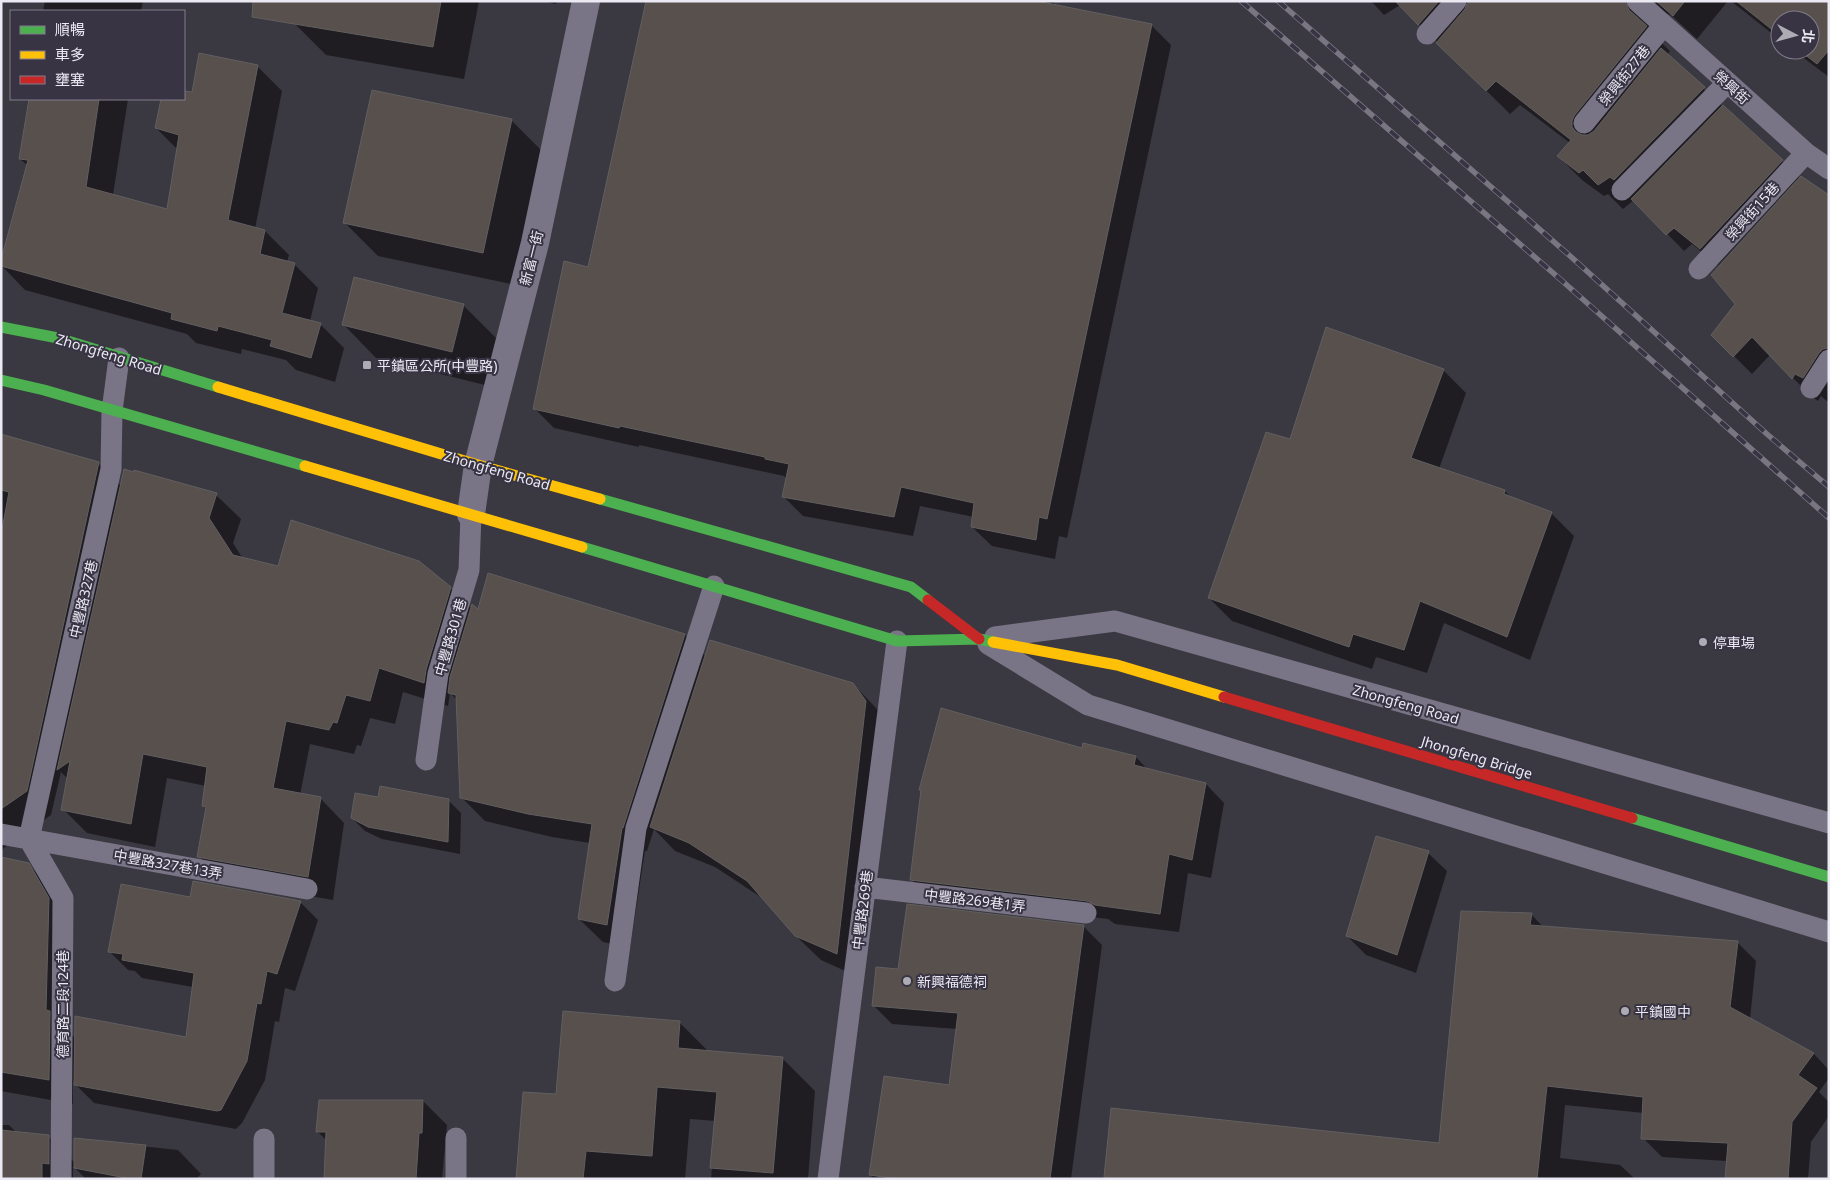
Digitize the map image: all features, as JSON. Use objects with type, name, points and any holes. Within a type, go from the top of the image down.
[{"type":"main road","name":"Zhongfeng Road","points":[[1,326],[58,338],[478,465],[911,587],[979,639]]},
{"type":"main road","name":"Zhongfeng Road","points":[[1,380],[44,390],[471,514],[897,641],[979,639],[1117,665]]},
{"type":"main road","name":"Jhongfeng Bridge","points":[[1117,665],[1829,877]]},
{"type":"street","name":"新富一街","points":[[471,514],[478,465],[536,243],[586,1]]},
{"type":"lane","points":[[1427,34],[1456,1]]},
{"type":"lane","name":"榮興街","points":[[1637,1],[1727,83],[1806,152],[1829,169]]},
{"type":"lane","name":"榮興街27巷","points":[[1584,123],[1663,26]]},
{"type":"lane","points":[[1622,190],[1727,83]]},
{"type":"lane","name":"榮興街15巷","points":[[1699,269],[1806,152]]},
{"type":"lane","name":"中豐路327巷","points":[[29,839],[112,469],[112,411],[119,358]]},
{"type":"lane","points":[[1811,388],[1829,360]]},
{"type":"lane","name":"中豐路301巷","points":[[426,760],[438,674],[469,570],[471,514]]},
{"type":"lane","points":[[615,981],[636,828],[714,586]]},
{"type":"lane","name":"Zhongfeng Road","points":[[979,639],[1115,621],[1829,823]]},
{"type":"lane","points":[[979,639],[1088,705],[1829,932]]},
{"type":"lane","name":"中豐路269巷","points":[[828,1179],[897,641]]},
{"type":"lane","name":"中豐路327巷13弄","points":[[1,834],[307,889]]},
{"type":"lane","name":"德育路二段124巷","points":[[29,839],[63,898],[61,1179]]},
{"type":"lane","name":"中豐路269巷1弄","points":[[865,888],[1086,913]]},
{"type":"lane","points":[[456,1138],[456,1179]]},
{"type":"lane","points":[[264,1139],[264,1179]]},
{"type":"building","points":[[253,1],[441,1],[433,47],[252,17]]},
{"type":"building","points":[[646,1],[1037,1],[1152,24],[1047,519],[1039,517],[1036,540],[971,527],[974,503],[901,487],[894,517],[782,497],[789,464],[765,459],[765,457],[533,409],[564,261],[588,267]]},
{"type":"building","points":[[1395,1],[1439,1],[1418,25]]},
{"type":"building","points":[[1468,1],[1625,1],[1629,10],[1647,26],[1574,116],[1572,127],[1582,135],[1588,135],[1594,131],[1661,48],[1705,87],[1614,180],[1610,177],[1598,185],[1583,170],[1579,173],[1557,156],[1571,140],[1496,81],[1486,91],[1436,43],[1465,9]]},
{"type":"building","points":[[1656,1],[1685,1],[1673,16]]},
{"type":"building","points":[[1736,1],[1829,1],[1829,50],[1817,64],[1812,60],[1820,60],[1820,10],[1770,10],[1770,28]]},
{"type":"building","points":[[199,53],[258,65],[228,220],[265,230],[260,254],[295,263],[282,313],[321,323],[311,358],[270,346],[272,340],[218,326],[217,331],[171,319],[172,313],[1,266],[28,160],[19,159],[29,100],[99,100],[86,187],[167,209],[179,135],[155,128],[161,100],[185,100],[185,91],[192,92]]},
{"type":"building","points":[[372,90],[512,119],[483,253],[343,223]]},
{"type":"building","points":[[1723,105],[1783,160],[1700,249],[1674,228],[1666,235],[1631,199]]},
{"type":"building","points":[[1801,176],[1829,195],[1829,348],[1823,349],[1819,353],[1803,378],[1795,374],[1792,379],[1752,337],[1733,357],[1711,335],[1735,304],[1711,275]]},
{"type":"building","points":[[354,277],[464,304],[452,352],[342,325]]},
{"type":"building","points":[[1326,327],[1444,369],[1411,458],[1505,490],[1504,494],[1552,512],[1507,637],[1420,601],[1404,650],[1353,634],[1349,647],[1208,598],[1266,432],[1290,439]]},
{"type":"building","points":[[1,434],[99,462],[27,791],[1,809],[1,535],[9,492],[1,490]]},
{"type":"building","points":[[124,469],[134,472],[134,470],[217,493],[209,518],[233,555],[278,566],[291,520],[419,561],[451,587],[426,670],[424,683],[379,668],[370,701],[346,695],[337,723],[333,722],[329,730],[286,721],[273,788],[321,797],[308,877],[197,857],[206,807],[202,806],[207,767],[143,754],[131,824],[61,810],[70,761],[57,770]]},
{"type":"building","points":[[488,573],[685,634],[622,828],[607,925],[578,919],[592,824],[528,814],[460,798],[456,695],[448,693],[450,677],[472,604],[478,609]]},
{"type":"building","points":[[710,640],[853,683],[866,701],[837,954],[795,936],[747,881],[689,843],[650,827]]},
{"type":"building","points":[[941,708],[1082,748],[1083,743],[1136,756],[1134,765],[1206,783],[1192,860],[1169,854],[1160,914],[1095,905],[1087,901],[910,880],[921,790],[919,790]]},
{"type":"building","points":[[380,786],[449,799],[448,842],[368,827],[351,818],[355,793],[378,797]]},
{"type":"building","points":[[1376,836],[1429,851],[1397,955],[1346,936]]},
{"type":"building","points":[[1,857],[29,863],[49,898],[46,1010],[50,1011],[49,1080],[1,1072]]},
{"type":"building","points":[[193,881],[301,901],[277,974],[267,971],[261,1004],[257,1003],[247,1061],[221,1110],[217,1111],[74,1085],[75,1016],[186,1037],[194,973],[122,960],[123,954],[108,952],[121,884],[190,897]]},
{"type":"building","points":[[907,904],[1084,925],[1050,1179],[899,1179],[869,1175],[884,1076],[949,1085],[958,1013],[872,1006],[876,967],[898,969]]},
{"type":"building","points":[[1461,911],[1532,913],[1530,925],[1738,941],[1730,1007],[1814,1053],[1798,1075],[1817,1088],[1792,1122],[1788,1179],[1725,1179],[1728,1143],[1641,1139],[1643,1097],[1547,1086],[1537,1179],[1118,1179],[1104,1177],[1111,1108],[1439,1143]]},
{"type":"building","points":[[563,1011],[680,1021],[678,1048],[783,1057],[773,1173],[710,1168],[717,1092],[657,1087],[652,1156],[586,1151],[583,1179],[516,1179],[523,1092],[556,1094]]},
{"type":"building","points":[[319,1100],[423,1100],[422,1133],[419,1133],[416,1179],[324,1179],[326,1132],[316,1132]]},
{"type":"building","points":[[1,1130],[49,1135],[49,1164],[42,1163],[42,1179],[1,1179]]},
{"type":"building","points":[[74,1138],[146,1145],[141,1179],[131,1179],[74,1168]]},
{"type":"railway","points":[[1241,1],[1560,279],[1829,518]]},
{"type":"railway","points":[[1278,1],[1569,255],[1768,435],[1829,487]]},
{"type":"traffic: fast","points":[[1,327],[58,338],[218,387]]},
{"type":"traffic: fast","points":[[1,380],[44,390],[305,466]]},
{"type":"traffic: fast","points":[[600,499],[911,587],[928,600]]},
{"type":"traffic: fast","points":[[582,547],[897,641],[979,639],[993,642]]},
{"type":"traffic: fast","points":[[1632,818],[1829,877]]},
{"type":"traffic: slow","points":[[218,387],[478,465],[600,499]]},
{"type":"traffic: slow","points":[[305,466],[582,547]]},
{"type":"traffic: slow","points":[[993,642],[1117,665],[1224,697]]},
{"type":"traffic: jam","points":[[928,600],[979,639]]},
{"type":"traffic: jam","points":[[1224,697],[1632,818]]},
{"type":"place","name":"平鎮區公所(中豐路)","points":[[367,365]]},
{"type":"place","name":"停車場","points":[[1703,642]]},
{"type":"place","name":"新興福德祠","points":[[907,981]]},
{"type":"place","name":"平鎮國中","points":[[1625,1011]]}]
